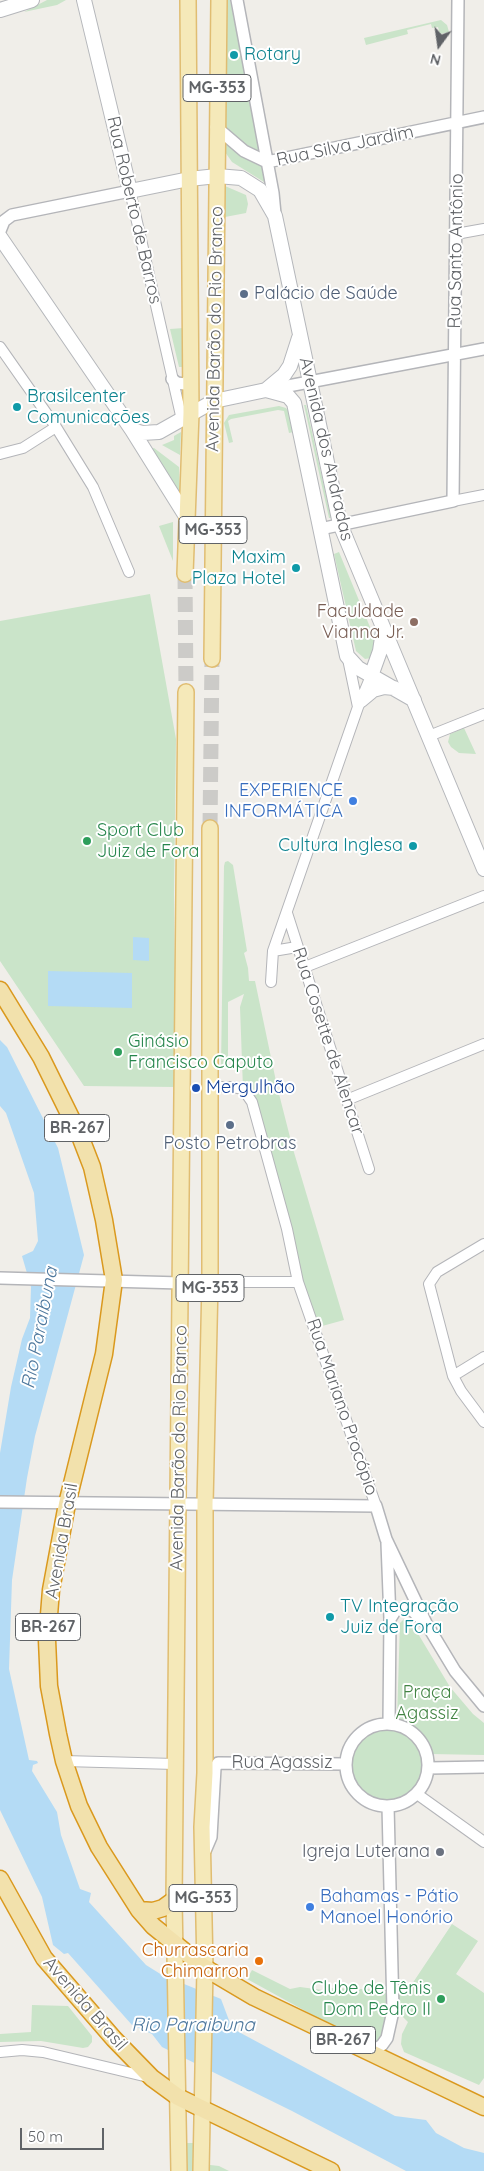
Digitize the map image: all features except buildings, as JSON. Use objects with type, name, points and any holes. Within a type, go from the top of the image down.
[{"type":"highway","name":"Avenida Brasil","points":[[0,990],[41,1056],[80,1136],[92,1167],[104,1220],[108,1280],[104,1354],[62,1504],[51,1590],[47,1640],[49,1686],[64,1761],[79,1806],[99,1847],[139,1910],[153,1926],[205,1968],[254,1997],[484,2107]]},
{"type":"highway","name":"Avenida Brasil","points":[[0,1879],[44,1958],[114,2039],[152,2078],[178,2097],[203,2100],[331,2171]]},
{"type":"highway","points":[[139,1910],[153,1911],[163,1908],[174,1900]]},
{"type":"main road","name":"Rua Roberto de Barros","points":[[84,0],[130,191]]},
{"type":"main road","name":"Avenida Barão do Rio Branco","points":[[186,574],[186,416],[191,377],[188,0]]},
{"type":"main road","name":"Avenida Barão do Rio Branco","points":[[212,659],[216,127],[219,0]]},
{"type":"main road","points":[[0,10],[27,2]]},
{"type":"main road","name":"Avenida dos Andradas","points":[[189,179],[217,176],[241,178],[251,183],[264,196],[275,216],[340,524],[484,869]]},
{"type":"main road","points":[[130,191],[189,179]]},
{"type":"main road","points":[[0,237],[132,430],[187,518]]},
{"type":"main road","points":[[132,430],[142,434],[159,432],[214,402],[266,390],[284,375],[290,366],[300,334]]},
{"type":"main road","name":"Avenida dos Andradas","points":[[266,390],[288,396],[294,403],[348,656]]},
{"type":"main road","points":[[372,676],[380,651],[383,630]]},
{"type":"main road","points":[[348,656],[358,668],[397,688],[415,701]]},
{"type":"main road","points":[[360,703],[373,690],[384,687],[397,688]]},
{"type":"main road","name":"Avenida Barão do Rio Branco","points":[[178,2097],[174,1900],[180,1504],[186,692]]},
{"type":"main road","name":"Avenida Barão do Rio Branco","points":[[203,2100],[205,1968],[202,1858],[205,1504],[210,1282],[210,828]]},
{"type":"main road","points":[[178,2097],[178,2170]]},
{"type":"main road","points":[[201,2171],[203,2100]]},
{"type":"street","name":"Avenida dos Andradas","points":[[237,0],[275,216]]},
{"type":"street","name":"Rua Santo Antônio","points":[[453,501],[458,0]]},
{"type":"street","name":"Rua Silva Jardim","points":[[216,127],[244,151],[267,162],[484,117]]},
{"type":"street","points":[[0,231],[4,221],[12,215],[130,191]]},
{"type":"street","name":"Rua Roberto de Barros","points":[[130,191],[172,379],[186,416]]},
{"type":"street","points":[[456,234],[484,229]]},
{"type":"street","points":[[0,347],[56,427],[93,487],[129,572]]},
{"type":"street","points":[[266,390],[484,349]]},
{"type":"street","points":[[172,379],[177,383],[185,384],[191,377]]},
{"type":"street","points":[[0,454],[23,448],[56,427]]},
{"type":"street","points":[[320,528],[484,495]]},
{"type":"street","points":[[348,656],[360,703]]},
{"type":"street","points":[[271,982],[272,951],[360,703],[372,676]]},
{"type":"street","points":[[429,736],[484,714]]},
{"type":"street","points":[[305,967],[484,896]]},
{"type":"street","name":"Rua Cosette de Alencar","points":[[287,913],[349,1099],[370,1169]]},
{"type":"street","points":[[272,951],[298,947]]},
{"type":"street","points":[[349,1099],[484,1044]]},
{"type":"street","name":"Rua Mariano Procópio","points":[[211,1087],[243,1089],[252,1102],[287,1228],[298,1282],[386,1539],[445,1657],[484,1706]]},
{"type":"street","points":[[484,1244],[437,1272],[429,1284],[453,1376],[460,1391],[484,1422]]},
{"type":"street","points":[[5,1279],[181,1283]]},
{"type":"street","points":[[210,1282],[298,1282]]},
{"type":"street","points":[[453,1376],[484,1357]]},
{"type":"street","points":[[0,1502],[376,1506]]},
{"type":"street","points":[[386,1539],[390,1619],[389,1723]]},
{"type":"street","points":[[390,1619],[395,1611],[404,1608],[412,1611],[426,1622]]},
{"type":"street","points":[[389,1723],[403,1726],[416,1734],[425,1746],[429,1768],[425,1782],[417,1794],[401,1804],[388,1806],[377,1805],[358,1794],[351,1785],[346,1764],[350,1746],[355,1738],[370,1727],[389,1723]]},
{"type":"street","points":[[64,1761],[175,1764]]},
{"type":"street","name":"Rua Agassiz","points":[[202,1858],[210,1837],[215,1768],[218,1763],[346,1764]]},
{"type":"street","points":[[429,1768],[484,1767]]},
{"type":"street","points":[[417,1794],[484,1842]]},
{"type":"street","points":[[370,2052],[382,2045],[387,2038],[393,2012],[388,1806]]},
{"type":"street","points":[[0,2052],[22,2050],[43,2052],[127,2070],[152,2078]]},
{"type":"green space","points":[[47,0],[66,0],[57,5],[24,12]]},
{"type":"green space","points":[[226,0],[230,0],[262,152],[251,150],[236,139],[225,126]]},
{"type":"green space","points":[[441,20],[447,25],[449,32],[440,34],[438,27],[432,28],[431,24],[407,30],[408,34],[366,45],[364,38]]},
{"type":"green space","points":[[224,137],[265,167],[268,179],[264,182],[232,162],[225,152]]},
{"type":"green space","points":[[225,186],[246,195],[248,204],[246,213],[225,217]]},
{"type":"green space","points":[[184,328],[185,367],[179,367],[170,329]]},
{"type":"green space","points":[[304,405],[306,405],[331,518],[329,518]]},
{"type":"green space","points":[[279,406],[286,408],[290,413],[294,432],[289,433],[284,411],[278,410],[228,421],[233,442],[229,443],[224,423],[229,415]]},
{"type":"green space","points":[[181,432],[180,455],[162,445],[174,440],[174,436]]},
{"type":"green space","points":[[154,448],[179,467],[180,493],[150,449]]},
{"type":"green space","points":[[173,522],[173,561],[159,526]]},
{"type":"green space","points":[[339,552],[377,644],[371,658],[365,659],[356,651],[334,554]]},
{"type":"green space","name":"Sport Club Juiz de Fora","points":[[150,594],[176,739],[174,894],[176,1087],[84,1086],[0,961],[0,621]]},
{"type":"green space","points":[[464,728],[476,754],[459,753],[448,742],[450,734]]},
{"type":"green space","points":[[228,861],[233,865],[247,951],[244,953],[249,981],[255,981],[277,1086],[293,1149],[344,1320],[315,1328],[243,1089],[240,1007],[244,994],[228,1002],[228,1066],[221,1067],[224,866],[225,862]]},
{"type":"green space","name":"Praça Agassiz","points":[[404,1619],[411,1622],[450,1687],[473,1714],[484,1723],[484,1755],[430,1754],[425,1742],[418,1734],[428,1755],[429,1767],[426,1782],[409,1801],[385,1808],[371,1806],[352,1792],[344,1779],[341,1763],[344,1748],[356,1730],[374,1721],[395,1720],[397,1718],[400,1623]]},
{"type":"green space","name":"Clube de Tênis Dom Pedro II","points":[[452,1924],[478,1941],[456,1974],[484,1993],[484,2078],[479,2085],[404,2052],[401,2044],[402,2034],[408,2022],[401,2015],[398,1989],[408,1990]]},
{"type":"green space","points":[[252,1970],[290,1989],[300,1987],[330,1991],[330,1988],[389,1990],[391,2012],[383,2041],[371,2047],[247,1979]]},
{"type":"green space","points":[[32,2005],[68,2006],[92,2036],[92,2042],[88,2047],[83,2048],[41,2041],[0,2042],[0,2034],[31,2032]]},
{"type":"green space","points":[[187,2143],[193,2143],[193,2171],[187,2171]]},
{"type":"green space","points":[[202,2164],[219,2166],[229,2171],[202,2171]]},
{"type":"water","points":[[133,937],[149,938],[149,961],[133,960]]},
{"type":"water","points":[[48,971],[132,973],[132,1008],[48,1006]]},
{"type":"water","name":"Rio Paraibuna","points":[[0,1040],[7,1047],[58,1148],[84,1255],[35,1436],[27,1478],[12,1580],[9,1669],[29,1760],[37,1761],[38,1763],[33,1765],[32,1771],[57,1812],[61,1835],[80,1889],[91,1893],[89,1902],[146,1965],[162,1975],[221,1999],[230,2023],[237,2031],[395,2116],[426,2120],[436,2133],[464,2148],[484,2153],[484,2171],[406,2171],[292,2111],[162,2047],[152,2034],[132,2025],[68,1953],[64,1954],[53,1945],[42,1897],[0,1810],[0,1453],[11,1387],[22,1339],[30,1318],[31,1287],[22,1256],[33,1251],[38,1241],[34,1193],[6,1113],[0,1106]]},
{"type":"tunnel","points":[[185,574],[186,692]]},
{"type":"tunnel","points":[[210,828],[212,659]]},
{"type":"place","name":"Rotary","points":[[234,55]]},
{"type":"place","name":"Palácio de Saúde","points":[[244,294]]},
{"type":"place","name":"Brasilcenter Comunicações","points":[[17,407]]},
{"type":"place","name":"Maxim Plaza Hotel","points":[[296,568]]},
{"type":"place","name":"Faculdade Vianna Jr.","points":[[414,622]]},
{"type":"place","name":"EXPERIENCE INFORMÁTICA","points":[[353,801]]},
{"type":"place","name":"Sport Club Juiz de Fora","points":[[87,841]]},
{"type":"place","name":"Cultura Inglesa","points":[[413,846]]},
{"type":"place","name":"Ginásio Francisco Caputo","points":[[118,1052]]},
{"type":"place","name":"Mergulhão","points":[[196,1088]]},
{"type":"place","name":"Posto Petrobras","points":[[230,1125]]},
{"type":"place","name":"TV Integração Juiz de Fora","points":[[330,1617]]},
{"type":"place","name":"Igreja Luterana","points":[[440,1852]]},
{"type":"place","name":"Bahamas - Pátio Manoel Honório","points":[[310,1907]]},
{"type":"place","name":"Churrascaria Chimarron","points":[[259,1961]]},
{"type":"place","name":"Clube de Tênis Dom Pedro II","points":[[441,1999]]}]
